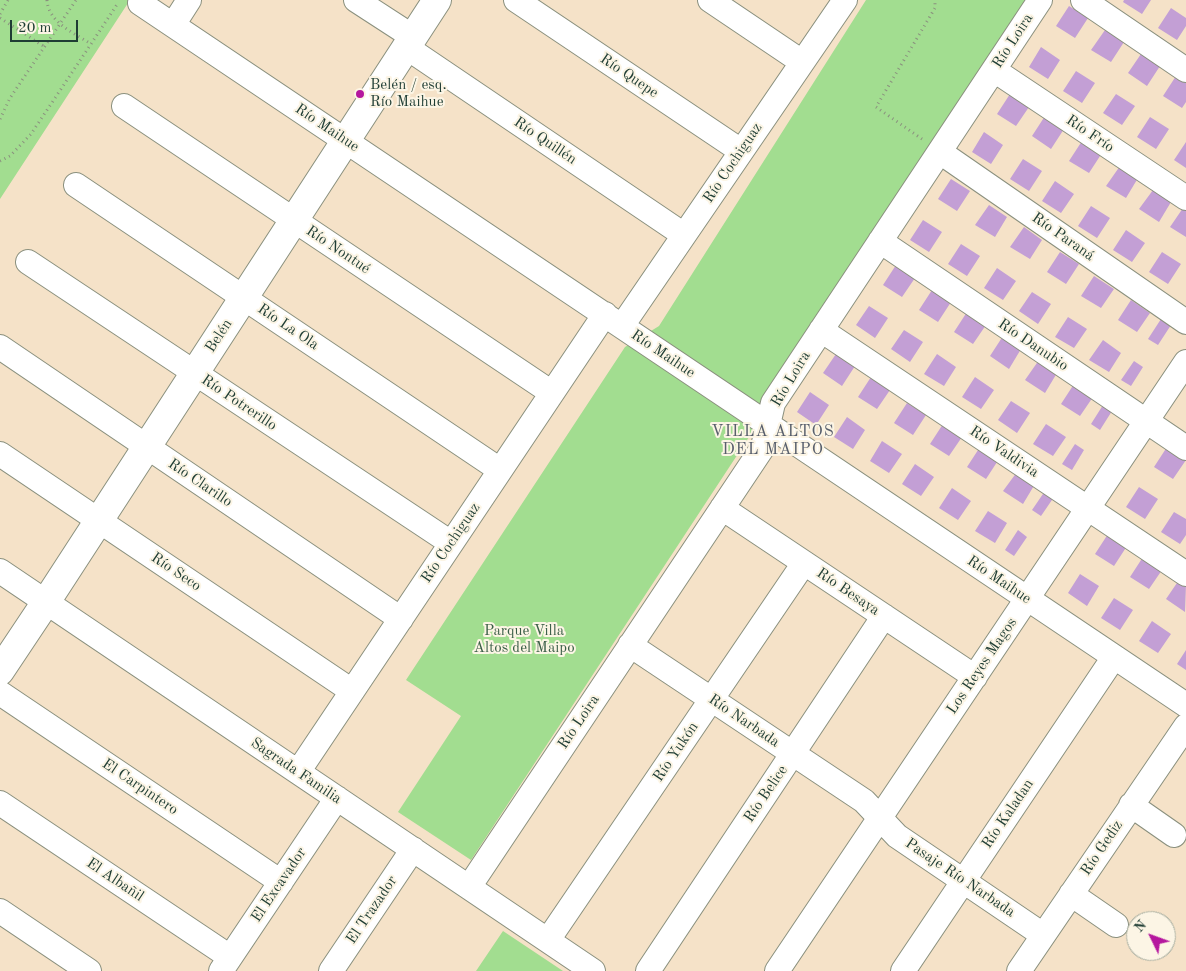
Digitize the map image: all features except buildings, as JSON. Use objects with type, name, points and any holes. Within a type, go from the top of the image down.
[{"type":"street","points":[[173,25],[189,0]]},
{"type":"street","name":"Río Quillén","points":[[356,0],[410,42],[684,235]]},
{"type":"street","name":"Belén","points":[[0,671],[437,0]]},
{"type":"street","name":"Río Quepe","points":[[516,0],[741,151]]},
{"type":"street","points":[[710,0],[802,62]]},
{"type":"street","name":"Río Cochiguaz","points":[[298,772],[552,393],[684,235],[845,0]]},
{"type":"street","name":"Río Loira","points":[[469,887],[762,447],[773,404],[1040,0]]},
{"type":"street","points":[[1082,0],[1186,70]]},
{"type":"street","name":"Río Maihue","points":[[130,1],[173,25],[346,140],[1186,705]]},
{"type":"street","name":"Río Frío","points":[[994,70],[1186,198]]},
{"type":"street","name":"Río Nontué","points":[[124,106],[552,393]]},
{"type":"street","name":"Río Paraná","points":[[940,152],[1186,322]]},
{"type":"street","name":"Río La Ola","points":[[76,185],[500,470]]},
{"type":"street","name":"Río Danubio","points":[[880,242],[1186,448]]},
{"type":"street","name":"Río Potrerillo","points":[[28,262],[451,543]]},
{"type":"street","name":"Río Valdivia","points":[[822,330],[1186,574]]},
{"type":"street","name":"Río Clarillo","points":[[0,347],[401,619]]},
{"type":"street","name":"Los Reyes Magos","points":[[777,971],[1186,362]]},
{"type":"street","name":"Río Seco","points":[[0,454],[352,691]]},
{"type":"street","name":"Río Besaya","points":[[722,508],[975,677]]},
{"type":"street","name":"Río Yukón","points":[[548,940],[804,562]]},
{"type":"street","name":"Sagrada Familia","points":[[0,571],[593,971]]},
{"type":"street","name":"Río Belice","points":[[648,971],[884,616]]},
{"type":"street","name":"Río Narbada","points":[[630,645],[864,801],[880,818]]},
{"type":"street","name":"Río Kaladan","points":[[903,971],[1114,657]]},
{"type":"street","name":"El Carpintero","points":[[0,693],[281,882]]},
{"type":"street","name":"Río Gediz","points":[[1019,971],[1186,726]]},
{"type":"street","name":"El Excavador","points":[[226,964],[337,798]]},
{"type":"street","name":"El Albañil","points":[[0,803],[226,964]]},
{"type":"street","points":[[1131,805],[1174,835]]},
{"type":"street","name":"Pasaje Río Narbada","points":[[880,818],[897,836],[1044,935]]},
{"type":"street","name":"El Trazador","points":[[330,971],[413,850]]},
{"type":"street","points":[[1071,894],[1116,924]]},
{"type":"street","points":[[0,911],[89,971]]},
{"type":"path","points":[[0,14],[8,0]]},
{"type":"path","points":[[47,0],[50,13],[60,24],[91,44]]},
{"type":"path","points":[[0,119],[10,98],[76,0]]},
{"type":"path","points":[[935,0],[935,8],[876,107],[940,152]]},
{"type":"path","points":[[0,161],[10,156],[31,134],[91,44],[130,1]]},
{"type":"path","points":[[0,18],[45,47]]},
{"type":"green space","points":[[0,0],[130,0],[0,199]]},
{"type":"green space","name":"Parque Villa Altos del Maipo","points":[[866,0],[1030,0],[767,400],[753,431],[471,860],[398,812],[461,716],[406,680],[625,347],[659,326]]},
{"type":"green space","points":[[503,931],[563,971],[476,971]]},
{"type":"place","name":"Belén / esq. Río Maihue","points":[[360,94]]},
{"type":"district","name":"VILLA ALTOS DEL MAIPO","points":[[773,441]]}]
